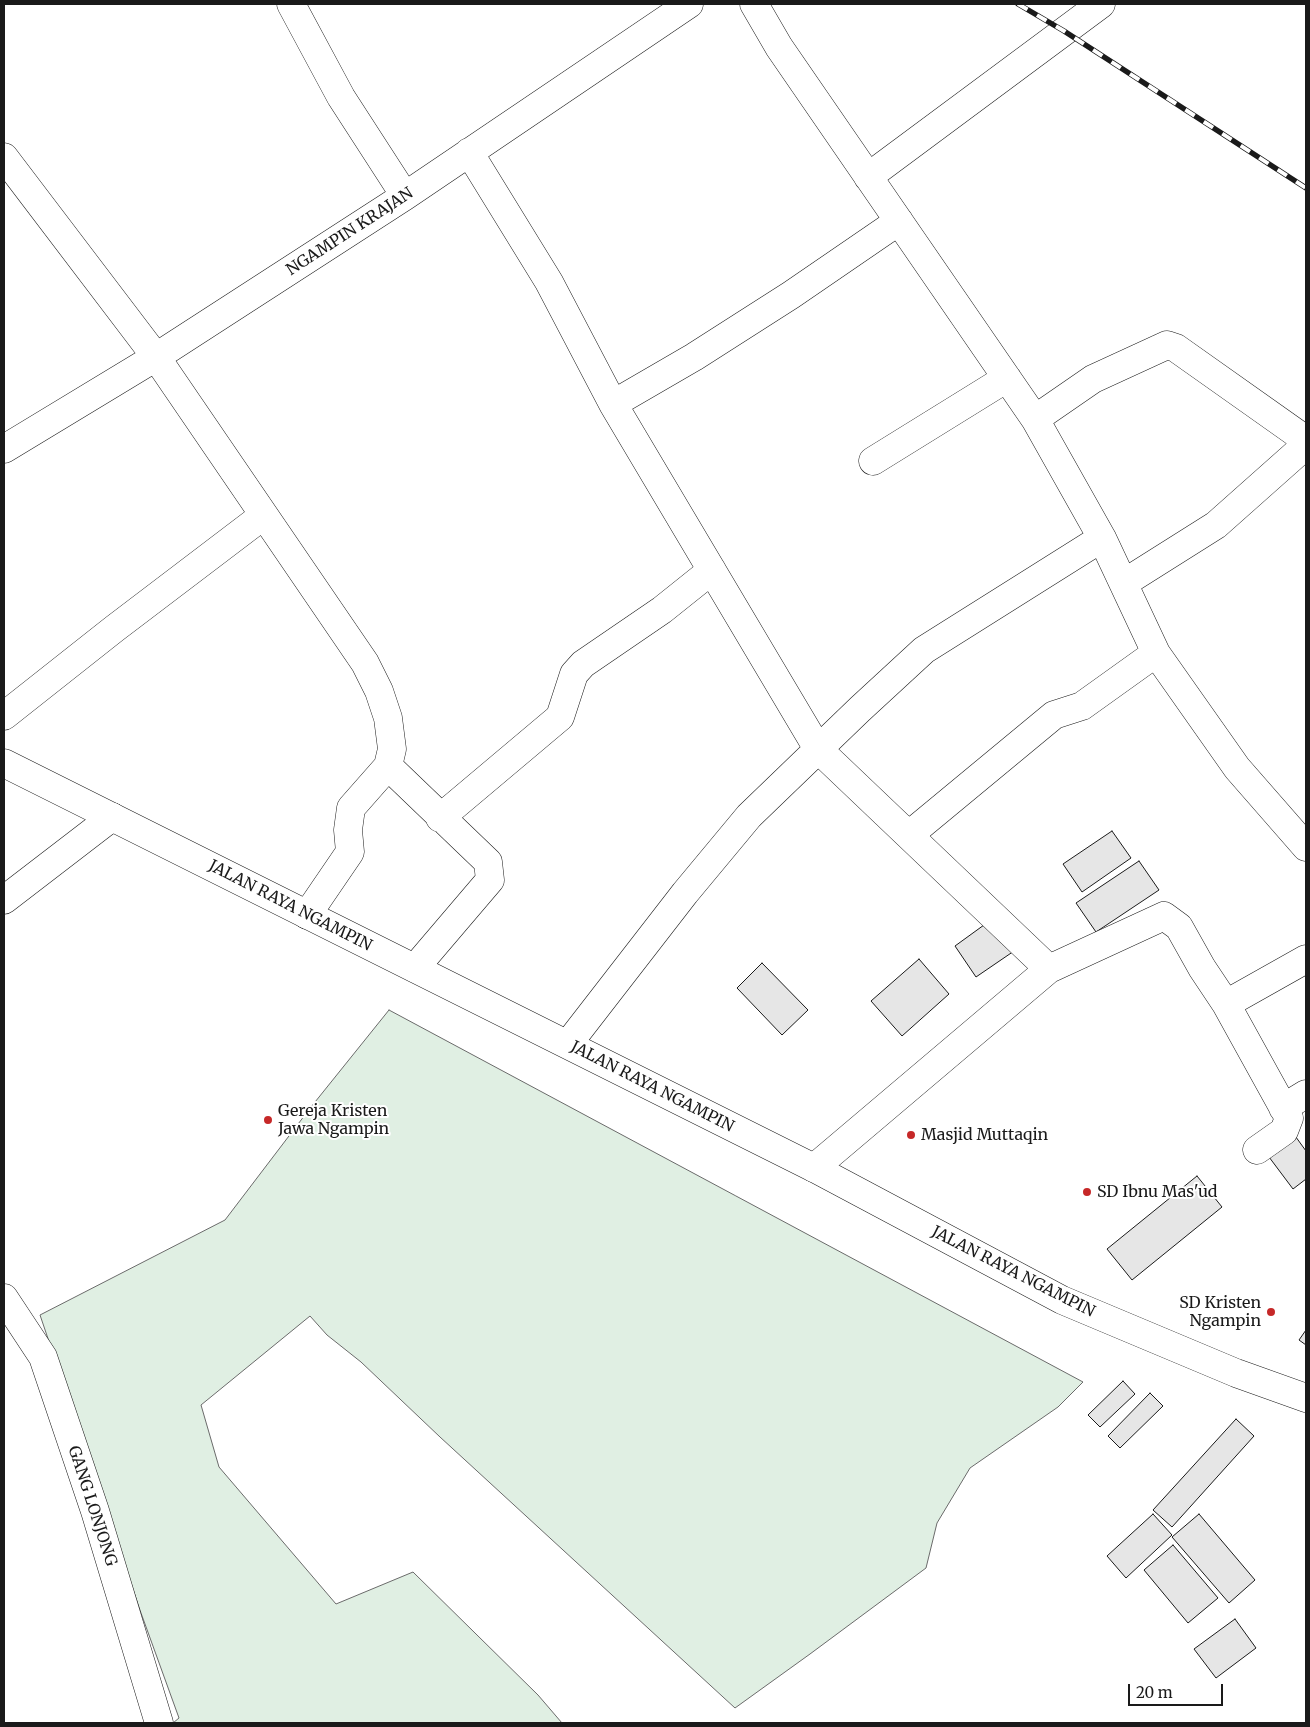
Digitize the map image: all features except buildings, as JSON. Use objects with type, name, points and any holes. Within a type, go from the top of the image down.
[{"type":"street","points":[[291,4],[341,97],[405,196]]},
{"type":"street","name":"NGAMPIN KRAJAN","points":[[4,449],[156,357],[405,196],[689,4]]},
{"type":"street","points":[[754,4],[779,47],[1035,419],[1102,538],[1156,653],[1237,768],[1306,847]]},
{"type":"street","points":[[868,177],[1101,4]]},
{"type":"street","points":[[469,152],[550,282],[614,404],[818,749],[1049,969]]},
{"type":"street","points":[[4,157],[156,357],[365,663],[376,684],[388,718],[392,749],[388,766],[352,808],[348,830],[350,852],[307,915]]},
{"type":"street","points":[[614,404],[694,357],[791,295],[899,221]]},
{"type":"street","points":[[1035,419],[1093,379],[1167,345],[1176,348],[1306,440]]},
{"type":"street","points":[[873,461],[1007,378]]},
{"type":"street","points":[[1124,583],[1216,525],[1306,445]]},
{"type":"street","points":[[4,716],[114,629],[264,515]]},
{"type":"street","points":[[568,1044],[685,893],[749,816],[860,709],[924,650],[1102,538]]},
{"type":"street","points":[[440,818],[560,717],[574,674],[583,664],[662,610],[712,570]]},
{"type":"street","points":[[909,835],[1054,715],[1082,706],[1156,653]]},
{"type":"street","name":"JALAN RAYA NGAMPIN","points":[[4,763],[814,1168],[1062,1300],[1236,1374],[1306,1398]]},
{"type":"street","points":[[388,766],[440,818],[488,862],[490,880],[414,968]]},
{"type":"street","points":[[4,900],[112,817]]},
{"type":"street","points":[[814,1168],[1049,969],[1164,916],[1180,927],[1226,1004],[1288,1118],[1284,1132],[1257,1150]]},
{"type":"street","points":[[1226,1004],[1306,960]]},
{"type":"street","points":[[1283,1108],[1306,1094]]},
{"type":"street","name":"GANG LONJONG","points":[[4,1298],[43,1357],[95,1511],[159,1723]]},
{"type":"green space","points":[[389,1010],[1083,1382],[1058,1407],[970,1468],[937,1523],[926,1568],[735,1708],[361,1362],[327,1335],[310,1316],[201,1405],[219,1467],[336,1604],[413,1572],[538,1695],[562,1723],[173,1723],[179,1718],[141,1613],[40,1315],[225,1220],[311,1107]]},
{"type":"railway","points":[[1018,4],[1064,31],[1306,188]]},
{"type":"place","name":"Gereja Kristen Jawa Ngampin","points":[[268,1120]]},
{"type":"place","name":"Masjid Muttaqin","points":[[911,1135]]},
{"type":"place","name":"SD Ibnu Mas'ud","points":[[1087,1192]]},
{"type":"place","name":"SD Kristen Ngampin","points":[[1271,1312]]}]
